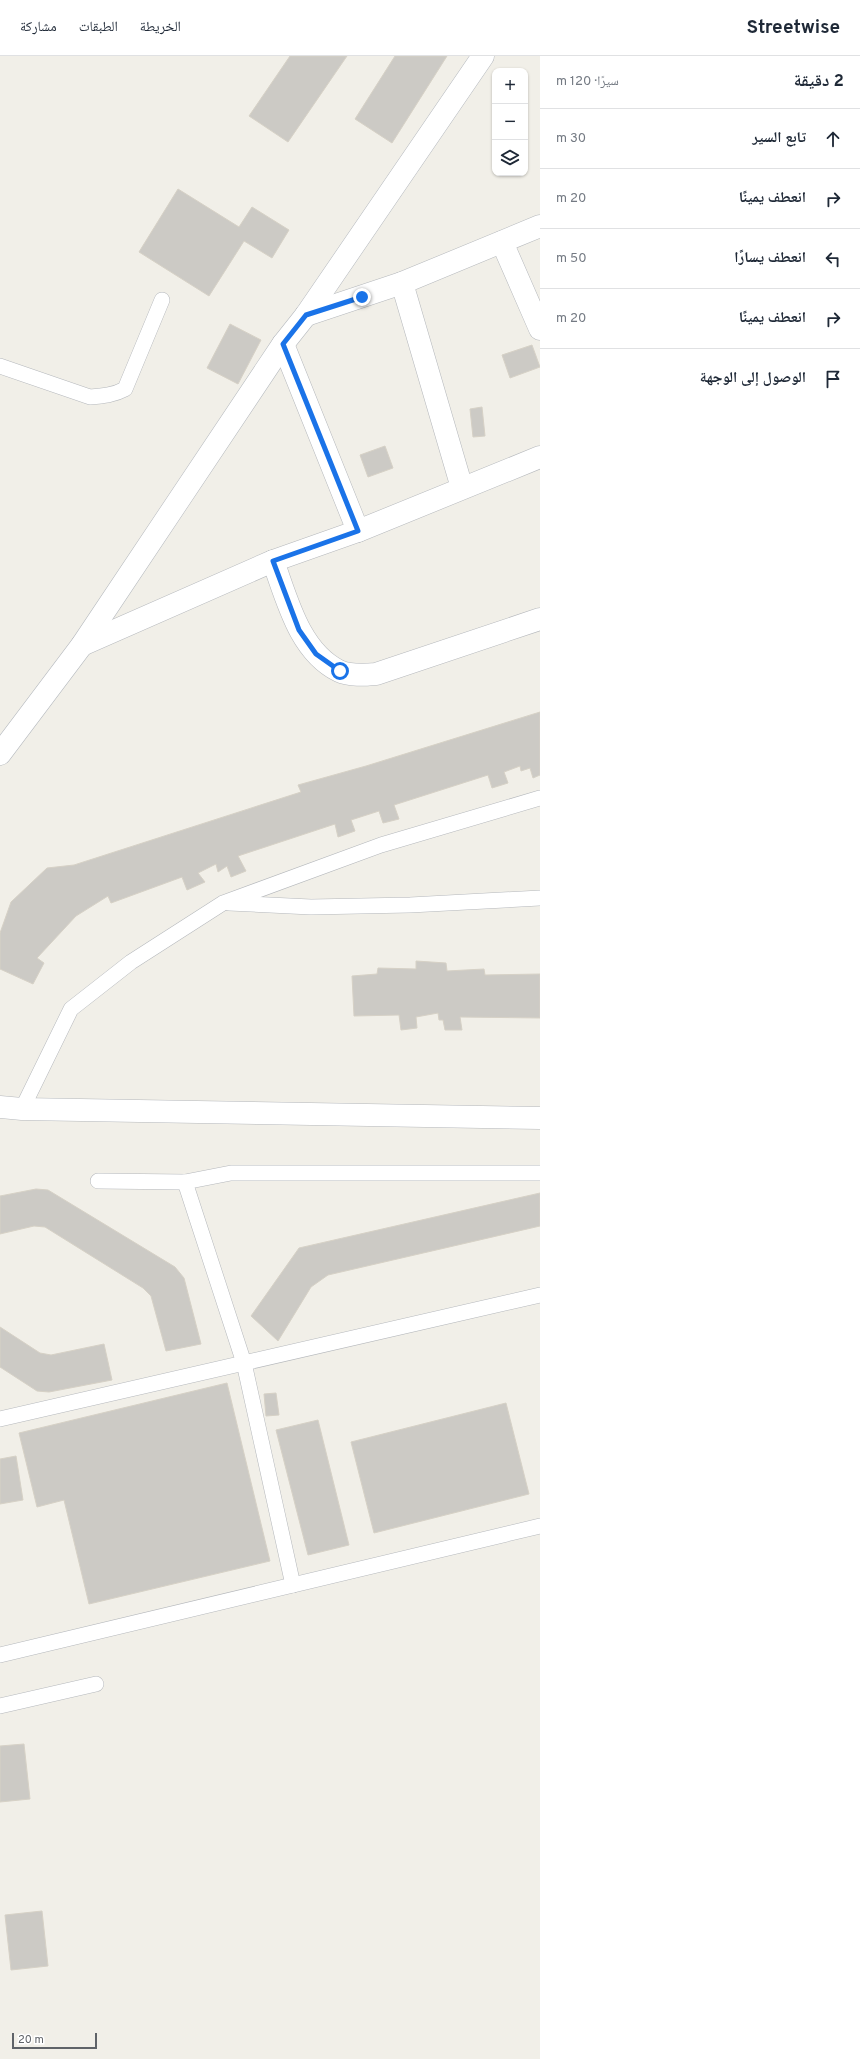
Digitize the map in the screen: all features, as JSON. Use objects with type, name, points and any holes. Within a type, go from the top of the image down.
[{"type":"street","points":[[0,754],[82,645],[283,344],[306,315],[483,56]]},
{"type":"street","points":[[306,315],[402,283],[540,226]]},
{"type":"street","points":[[502,242],[540,329]]},
{"type":"street","points":[[402,283],[462,488]]},
{"type":"street","points":[[283,344],[358,531]]},
{"type":"street","points":[[82,645],[273,561],[358,531],[540,457]]},
{"type":"street","points":[[273,561],[299,630],[316,654],[340,671],[361,675],[376,674],[540,619]]},
{"type":"street","points":[[0,1106],[22,1109],[540,1118]]},
{"type":"lane","points":[[0,366],[90,396],[106,396],[117,393],[125,389],[162,300]]},
{"type":"lane","points":[[22,1109],[71,1009],[131,962],[223,903],[381,845],[540,798]]},
{"type":"lane","points":[[223,903],[311,907],[410,905],[540,898]]},
{"type":"lane","points":[[98,1181],[185,1182],[232,1173],[540,1173]]},
{"type":"lane","points":[[185,1182],[244,1363],[293,1585]]},
{"type":"lane","points":[[0,1419],[540,1295]]},
{"type":"lane","points":[[0,1655],[540,1526]]},
{"type":"lane","points":[[0,1706],[96,1684]]},
{"type":"building","points":[[290,56],[347,56],[288,142],[249,116]]},
{"type":"building","points":[[395,56],[447,56],[392,143],[355,119]]},
{"type":"building","points":[[178,189],[239,227],[252,207],[289,230],[272,258],[244,241],[209,296],[139,252]]},
{"type":"building","points":[[230,324],[261,340],[238,384],[207,368]]},
{"type":"building","points":[[532,345],[540,367],[510,378],[502,355]]},
{"type":"building","points":[[482,407],[485,436],[473,437],[470,409]]},
{"type":"building","points":[[385,446],[393,468],[368,477],[360,455]]},
{"type":"building","points":[[540,712],[540,775],[533,778],[530,768],[521,771],[520,766],[504,772],[508,783],[492,788],[488,775],[394,805],[399,819],[383,823],[379,811],[351,820],[355,831],[338,837],[335,824],[238,856],[246,871],[231,877],[227,866],[218,872],[216,864],[198,873],[205,882],[187,890],[182,877],[111,903],[108,896],[76,916],[37,958],[44,963],[33,984],[0,969],[0,933],[11,902],[47,868],[74,865],[301,792],[298,785],[366,766]]},
{"type":"building","points":[[416,961],[446,963],[447,971],[484,969],[485,975],[540,974],[540,1018],[460,1017],[462,1030],[445,1030],[443,1020],[439,1020],[438,1013],[416,1017],[417,1028],[401,1030],[399,1015],[354,1016],[352,976],[377,974],[378,968],[416,969]]},
{"type":"building","points":[[36,1189],[48,1190],[175,1267],[184,1278],[201,1344],[166,1351],[151,1296],[143,1288],[45,1227],[34,1226],[0,1234],[0,1196]]},
{"type":"building","points":[[540,1193],[540,1226],[328,1275],[311,1287],[278,1341],[251,1316],[299,1248]]},
{"type":"building","points":[[0,1327],[40,1353],[51,1355],[104,1344],[112,1380],[49,1392],[37,1391],[0,1367]]},
{"type":"building","points":[[227,1383],[270,1561],[89,1604],[64,1500],[37,1507],[19,1433]]},
{"type":"building","points":[[276,1393],[279,1415],[266,1416],[264,1394]]},
{"type":"building","points":[[506,1403],[529,1494],[374,1533],[351,1442]]},
{"type":"building","points":[[318,1420],[349,1545],[308,1555],[276,1430]]},
{"type":"building","points":[[16,1456],[23,1500],[0,1504],[0,1459]]},
{"type":"building","points":[[24,1744],[30,1799],[0,1802],[0,1746]]},
{"type":"building","points":[[42,1911],[48,1966],[11,1970],[5,1915]]},
{"type":"route","points":[[340,671],[316,654],[299,630],[273,561],[358,531],[283,344],[306,315],[362,297]]}]
